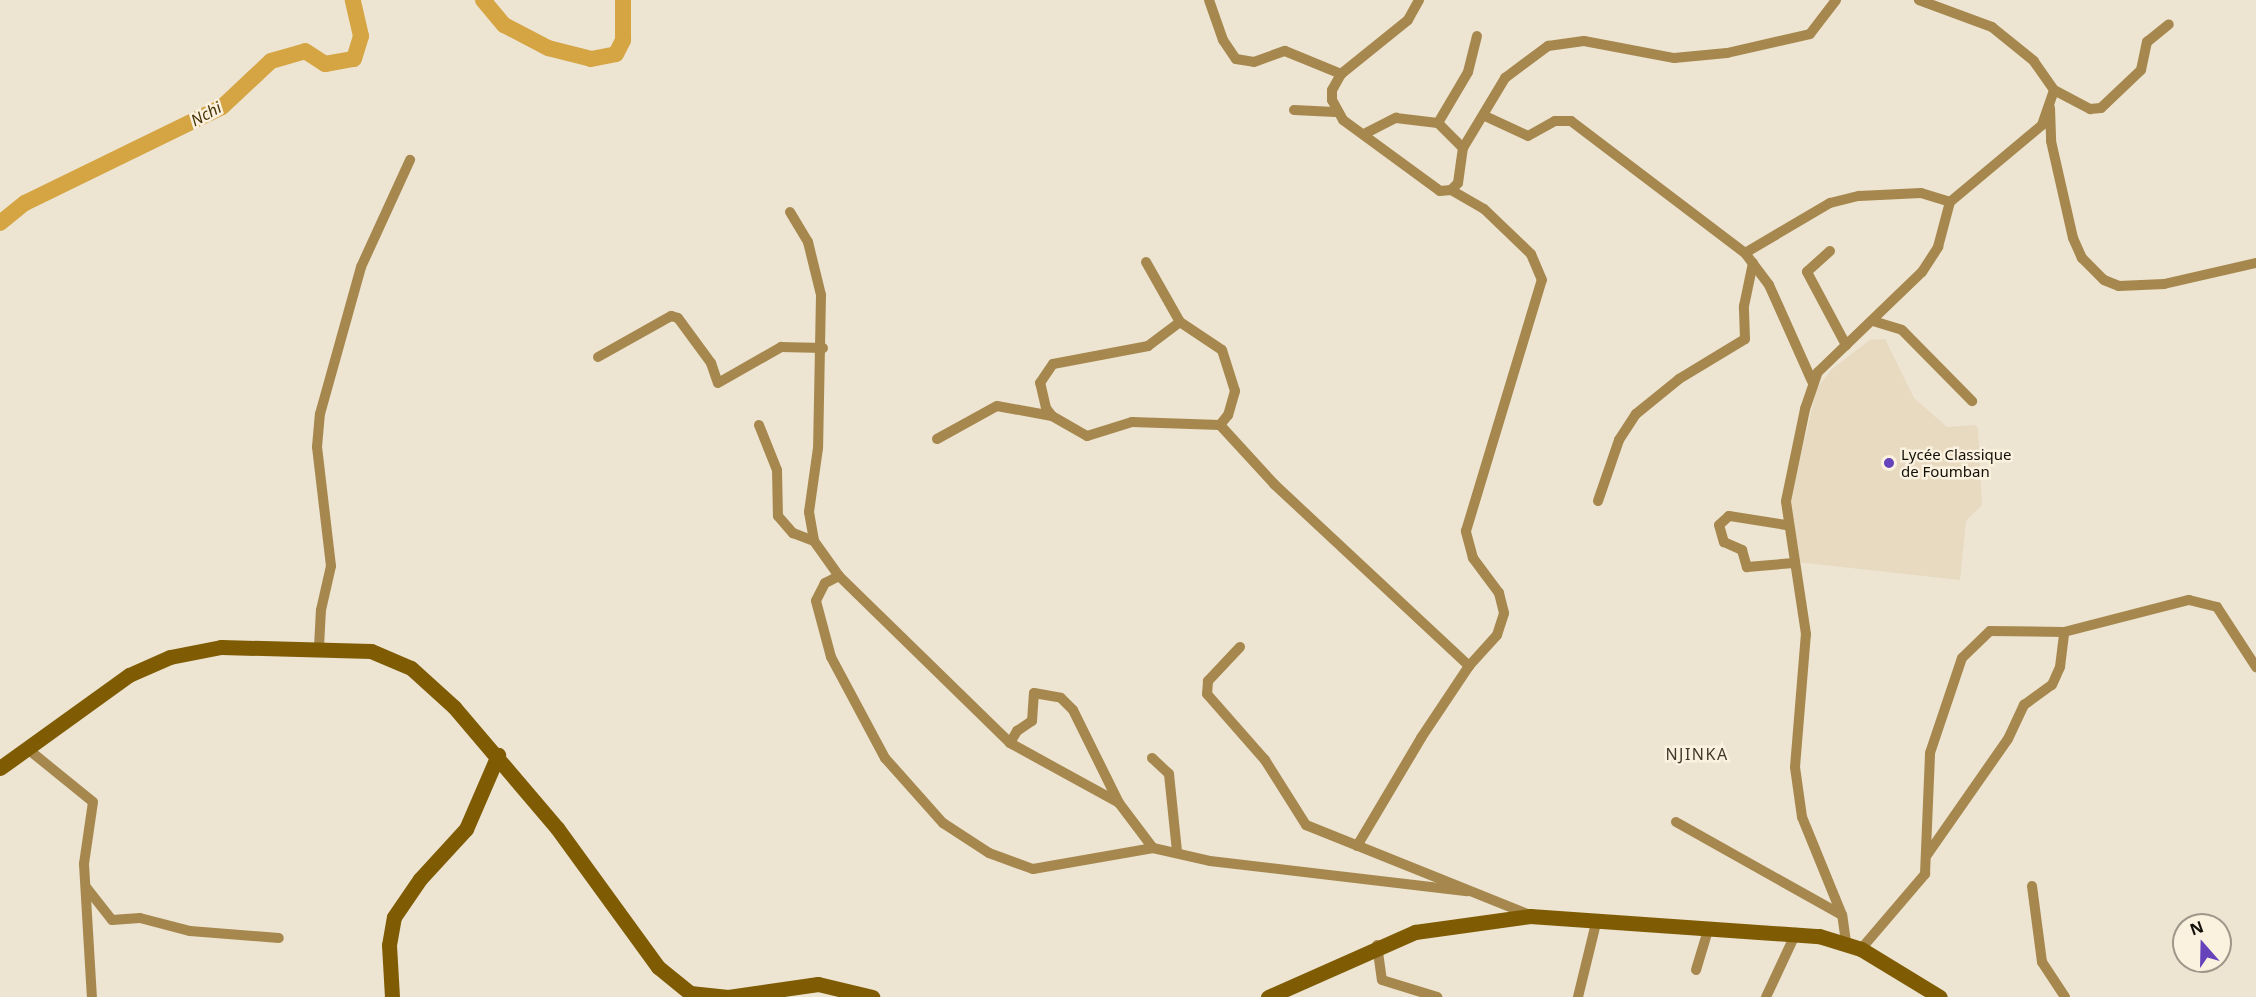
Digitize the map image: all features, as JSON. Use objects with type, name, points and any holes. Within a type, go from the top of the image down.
[{"type":"main road","points":[[0,768],[29,750],[149,664],[203,649],[319,647],[371,651],[411,668],[498,755],[658,967],[690,995],[729,997],[818,984],[872,997]]},
{"type":"main road","points":[[392,997],[389,945],[394,917],[420,879],[466,829],[498,755]]},
{"type":"main road","points":[[1268,997],[1377,945],[1437,927],[1530,916],[1796,933],[1846,942],[1940,997]]},
{"type":"street","points":[[1209,0],[1223,40],[1236,59],[1254,62],[1285,51],[1341,74]]},
{"type":"street","points":[[1335,112],[1332,90],[1341,74],[1407,20],[1419,0]]},
{"type":"street","points":[[1451,190],[1458,183],[1463,148],[1485,116],[1505,78],[1548,46],[1584,41],[1674,58],[1719,55],[1810,34],[1836,0]]},
{"type":"street","points":[[1919,0],[1992,27],[2034,61],[2054,90],[2090,109],[2101,108],[2141,69],[2147,42],[2169,24]]},
{"type":"street","points":[[1438,123],[1467,72],[1477,36]]},
{"type":"street","points":[[2054,90],[2050,108],[2051,141],[2073,238],[2082,258],[2104,280],[2119,286],[2154,285],[2256,263]]},
{"type":"street","points":[[1846,942],[1842,915],[1797,794],[1795,722],[1806,634],[1786,525],[1787,490],[1812,381],[1922,272],[1938,247],[1950,202],[2027,143],[2050,108]]},
{"type":"street","points":[[1294,110],[1335,112],[1366,133],[1433,189],[1451,190],[1484,209],[1530,254],[1542,280],[1466,531],[1473,558],[1499,593],[1504,613],[1497,636],[1469,666],[1387,790],[1357,846]]},
{"type":"street","points":[[1485,116],[1528,136],[1555,121],[1571,121],[1745,254],[1769,285],[1812,381]]},
{"type":"street","points":[[1366,133],[1396,118],[1438,123],[1463,148]]},
{"type":"street","points":[[319,647],[321,610],[331,566],[317,447],[320,414],[361,267],[410,160]]},
{"type":"street","points":[[1745,254],[1830,203],[1859,196],[1921,193],[1950,202]]},
{"type":"street","points":[[790,212],[818,273],[823,348],[818,448],[809,501],[814,541],[838,576],[1010,743],[1119,803]]},
{"type":"street","points":[[1830,251],[1807,272],[1846,345]]},
{"type":"street","points":[[1146,262],[1180,322],[1222,350],[1232,374],[1234,401],[1220,425]]},
{"type":"street","points":[[1598,501],[1619,440],[1636,414],[1679,379],[1745,339],[1744,306],[1754,263]]},
{"type":"street","points":[[598,357],[672,316],[678,318],[711,363],[717,383],[781,347],[823,348]]},
{"type":"street","points":[[1873,321],[1902,330],[1972,401]]},
{"type":"street","points":[[1052,416],[1040,395],[1040,383],[1053,364],[1148,346],[1180,322]]},
{"type":"street","points":[[937,440],[997,406],[1052,416],[1088,436],[1132,422],[1220,425],[1274,484],[1469,666]]},
{"type":"street","points":[[759,425],[777,470],[778,516],[793,533],[814,541]]},
{"type":"street","points":[[1786,525],[1729,516],[1719,525],[1724,542],[1742,550],[1747,567],[1794,563]]},
{"type":"street","points":[[838,576],[825,584],[816,601],[831,657],[885,758],[943,823],[989,853],[1033,869],[1153,848],[1210,861],[1467,891]]},
{"type":"street","points":[[1861,949],[1925,874],[1928,764],[1962,657],[1990,631],[2064,632],[2180,601],[2204,603],[2217,607],[2236,630],[2256,667]]},
{"type":"street","points":[[1927,855],[2008,739],[2024,705],[2052,685],[2060,668],[2064,632]]},
{"type":"street","points":[[1240,647],[1208,681],[1207,694],[1265,760],[1300,819],[1357,846],[1403,861],[1467,891],[1530,916]]},
{"type":"street","points":[[1010,743],[1017,731],[1032,721],[1034,693],[1061,698],[1073,710],[1119,803],[1153,848]]},
{"type":"street","points":[[29,750],[93,802],[85,842],[92,997]]},
{"type":"street","points":[[1152,758],[1169,774],[1177,852]]},
{"type":"street","points":[[1676,822],[1842,915]]},
{"type":"street","points":[[2031,886],[2037,947],[2050,978],[2065,997]]},
{"type":"street","points":[[86,887],[112,920],[140,918],[190,931],[279,938]]},
{"type":"street","points":[[1578,997],[1597,919]]},
{"type":"street","points":[[1696,970],[1709,927]]},
{"type":"street","points":[[1766,997],[1796,933]]},
{"type":"street","points":[[1377,945],[1382,980],[1437,997]]},
{"type":"shaded area","name":"Lycée Classique de Foumban","points":[[1885,339],[1914,398],[1947,427],[1976,425],[1978,429],[1982,505],[1966,521],[1960,580],[1797,562],[1790,500],[1817,388],[1832,369],[1870,340]]},
{"type":"waterway","name":"Nchi","points":[[0,223],[25,203],[222,107],[271,61],[305,51],[325,64],[354,59],[361,36],[353,0]]},
{"type":"waterway","name":"Nchi","points":[[483,0],[504,25],[548,48],[591,59],[616,54],[623,40],[623,0]]},
{"type":"place","name":"Lycée Classique de Foumban","points":[[1889,463]]},
{"type":"district","name":"NJINKA","points":[[1697,754]]}]
